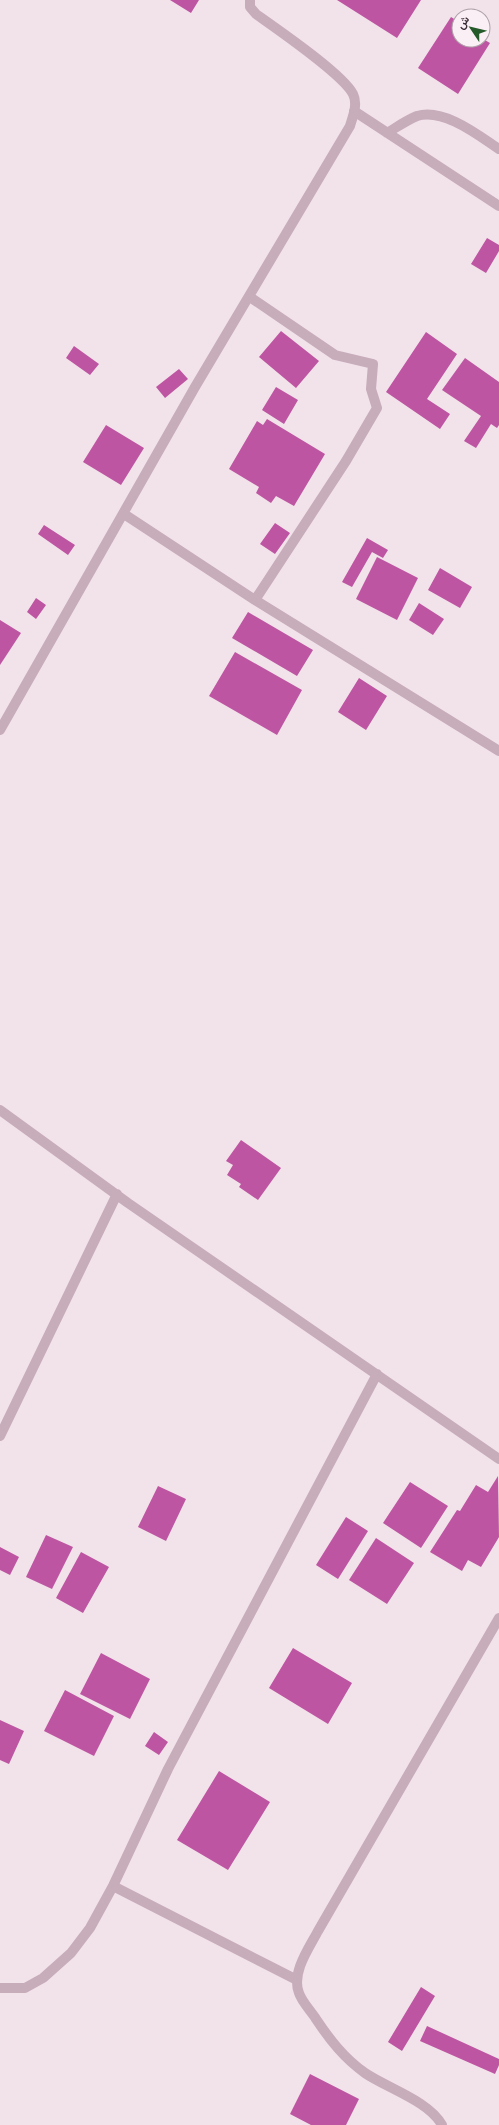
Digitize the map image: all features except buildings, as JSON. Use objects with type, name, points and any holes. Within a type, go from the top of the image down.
[{"type":"street","points":[[0,730],[195,387],[250,297],[350,126],[356,104],[353,94],[346,84],[317,59],[256,14],[250,7],[250,0]]},
{"type":"street","points":[[354,111],[499,206]]},
{"type":"street","points":[[387,133],[419,116],[437,116],[460,124],[499,149]]},
{"type":"street","points":[[250,297],[335,355],[373,364],[371,389],[377,408],[346,461],[255,600]]},
{"type":"street","points":[[124,514],[255,600],[499,751]]},
{"type":"street","points":[[0,1110],[117,1194],[499,1459]]},
{"type":"street","points":[[0,1436],[117,1194]]},
{"type":"street","points":[[0,1989],[25,1988],[43,1978],[71,1953],[90,1928],[113,1886],[168,1769],[377,1374]]},
{"type":"street","points":[[442,2125],[425,2107],[366,2073],[350,2062],[332,2043],[299,1993],[297,1980],[305,1955],[315,1937],[499,1618]]},
{"type":"street","points":[[113,1886],[297,1980]]}]
